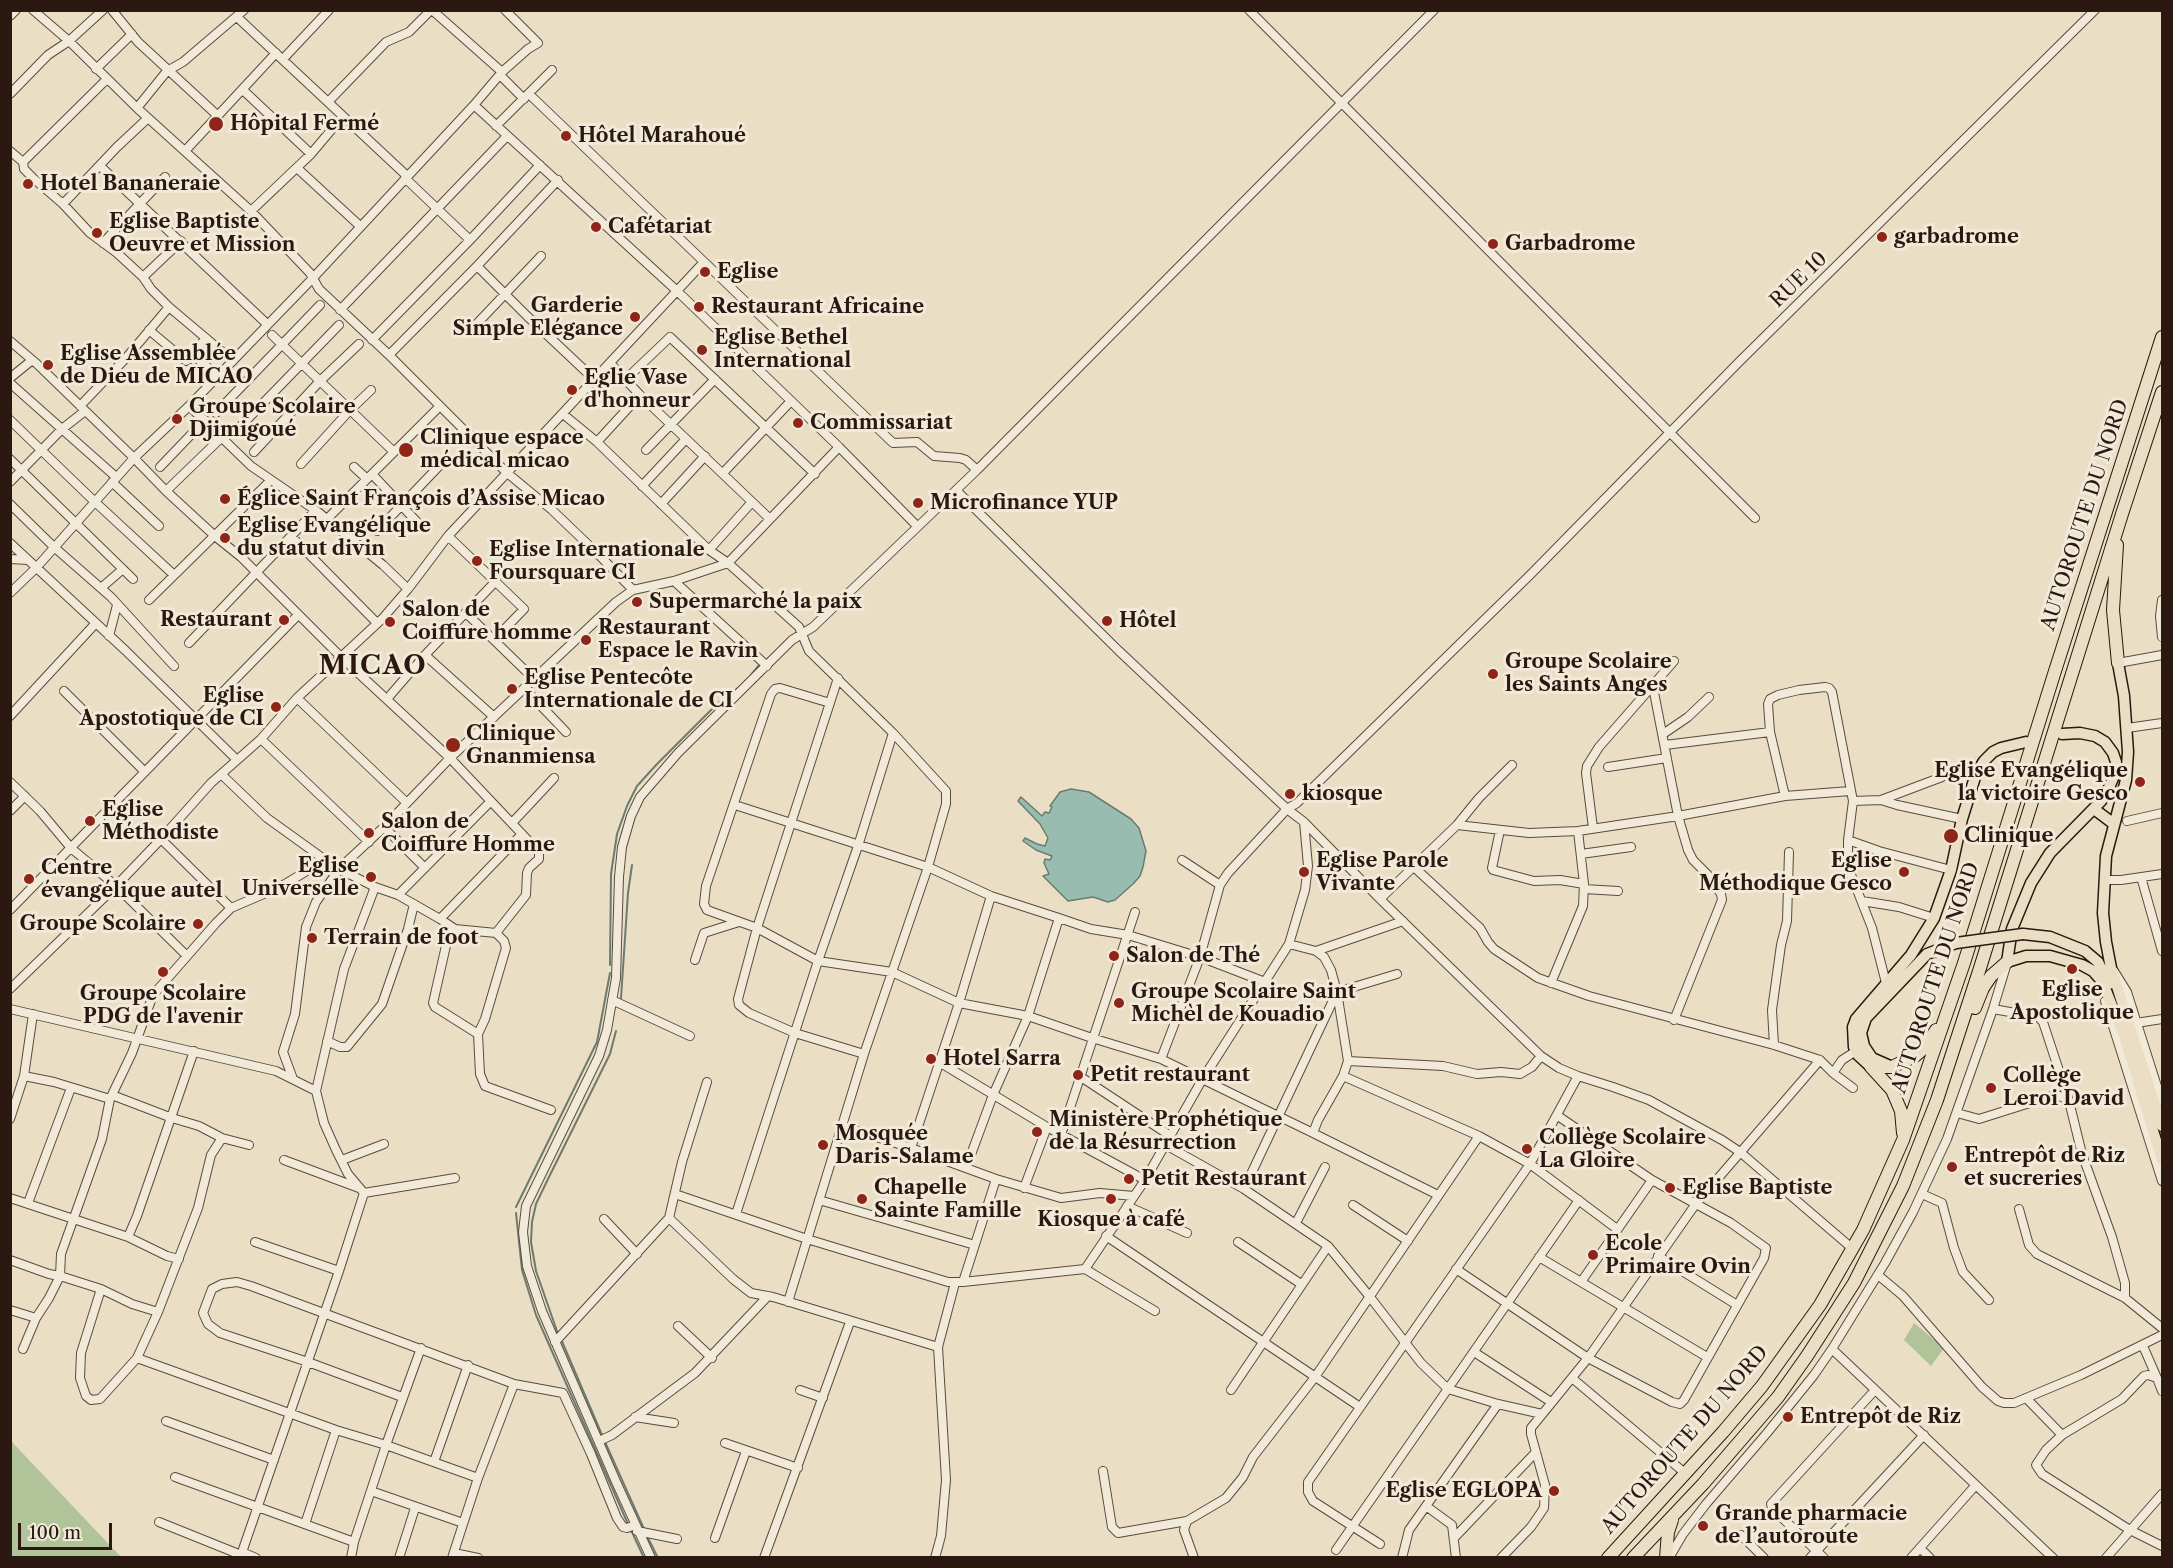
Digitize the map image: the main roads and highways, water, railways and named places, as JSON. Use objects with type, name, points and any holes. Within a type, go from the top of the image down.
[{"type":"highway","name":"AUTOROUTE DU NORD","points":[[1608,1557],[1746,1406],[1791,1348],[1853,1249],[1903,1140],[1953,994],[2163,337]]},
{"type":"highway","name":"AUTOROUTE DU NORD","points":[[1634,1557],[1703,1484],[1778,1396],[1824,1331],[1854,1283],[1886,1222],[1916,1156],[1937,1100],[2001,903],[2122,514],[2163,392]]},
{"type":"highway","points":[[2118,663],[2113,609],[2117,535],[2122,514]]},
{"type":"highway","points":[[1937,1100],[1950,1074],[1983,988],[1991,976],[2007,962]]},
{"type":"highway","points":[[1871,1067],[1892,1067],[1915,1056],[1924,1048],[1938,1026],[1953,994]]},
{"type":"highway","points":[[1871,1067],[1892,1090],[1898,1101],[1904,1121],[1903,1140]]},
{"type":"highway","points":[[1668,1557],[1668,1532],[1675,1513]]},
{"type":"main road","points":[[2118,663],[2128,752],[2126,780],[2106,856],[2103,913],[2111,968],[2163,1126]]},
{"type":"main road","points":[[2007,962],[2012,929],[2031,883],[2050,853],[2094,809],[2114,779],[2116,762],[2114,753],[2105,742],[2095,736],[2080,733],[2062,734]]},
{"type":"main road","points":[[1871,1067],[1856,1051],[1852,1038],[1856,1018],[1911,955],[1934,918],[1951,870],[1962,819],[1976,774],[1984,761],[2001,747],[2025,742]]},
{"type":"main road","points":[[2094,809],[2114,824]]},
{"type":"main road","points":[[1892,1067],[1879,1062],[1866,1052],[1861,1033],[1866,1018],[1927,954],[1956,943],[2023,934],[2050,937],[2085,951],[2092,956],[2102,970],[2163,1160]]},
{"type":"main road","points":[[2007,962],[2036,955],[2050,956],[2089,968],[2105,988],[2124,1036]]},
{"type":"water","points":[[1071,789],[1089,792],[1131,819],[1139,828],[1146,851],[1140,876],[1115,900],[1108,902],[1093,897],[1068,901],[1043,876],[1049,874],[1044,863],[1045,859],[1050,860],[1052,856],[1036,850],[1023,841],[1025,838],[1045,846],[1048,838],[1040,824],[1018,801],[1021,797],[1042,816],[1045,812],[1049,813],[1052,807],[1050,806],[1060,792]]},
{"type":"waterway","points":[[751,675],[760,664]]},
{"type":"waterway","points":[[610,965],[611,874],[617,834],[627,806],[637,786],[657,764],[717,704],[738,688]]},
{"type":"waterway","points":[[621,998],[632,865]]},
{"type":"waterway","points":[[516,1207],[597,1042],[610,973]]},
{"type":"waterway","points":[[558,1334],[536,1271],[531,1242],[532,1222],[536,1204],[610,1054],[616,1031]]},
{"type":"waterway","points":[[516,1213],[522,1270],[536,1315],[628,1524]]},
{"type":"waterway","points":[[561,1339],[602,1435]]},
{"type":"waterway","points":[[605,1442],[644,1529]]},
{"type":"waterway","points":[[631,1530],[644,1558]]},
{"type":"waterway","points":[[648,1538],[658,1558]]},
{"type":"place","name":"Hôpital Fermé","points":[[216,124]]},
{"type":"place","name":"Hôtel Marahoué","points":[[566,136]]},
{"type":"place","name":"Hotel Bananeraie","points":[[28,184]]},
{"type":"place","name":"Cafétariat","points":[[596,227]]},
{"type":"place","name":"Eglise Baptiste Oeuvre et Mission","points":[[97,233]]},
{"type":"place","name":"garbadrome","points":[[1882,237]]},
{"type":"place","name":"Garbadrome","points":[[1493,244]]},
{"type":"place","name":"Eglise","points":[[705,272]]},
{"type":"place","name":"Restaurant Africaine","points":[[699,307]]},
{"type":"place","name":"Garderie Simple Elégance","points":[[635,317]]},
{"type":"place","name":"Eglise Bethel International","points":[[702,350]]},
{"type":"place","name":"Eglise Assemblée de Dieu de MICAO","points":[[48,365]]},
{"type":"place","name":"Eglie Vase d'honneur","points":[[572,390]]},
{"type":"place","name":"Groupe Scolaire Djimigoué","points":[[177,419]]},
{"type":"place","name":"Commissariat","points":[[798,423]]},
{"type":"place","name":"Clinique espace médical micao","points":[[406,450]]},
{"type":"place","name":"Églice Saint François d’Assise Micao","points":[[225,499]]},
{"type":"place","name":"Microfinance YUP","points":[[918,503]]},
{"type":"place","name":"Eglise Evangélique du statut divin","points":[[225,538]]},
{"type":"place","name":"Eglise Internationale Foursquare CI","points":[[477,561]]},
{"type":"place","name":"Supermarché la paix","points":[[637,602]]},
{"type":"place","name":"Restaurant","points":[[284,620]]},
{"type":"place","name":"Hôtel","points":[[1107,621]]},
{"type":"place","name":"Salon de Coiffure homme","points":[[390,622]]},
{"type":"place","name":"Restaurant Espace le Ravin","points":[[586,640]]},
{"type":"place","name":"Groupe Scolaire les Saints Anges","points":[[1493,674]]},
{"type":"place","name":"Eglise Pentecôte Internationale de CI","points":[[512,689]]},
{"type":"place","name":"Eglise Apostotique de CI","points":[[276,707]]},
{"type":"place","name":"Clinique Gnanmiensa","points":[[453,745]]},
{"type":"place","name":"Eglise Evangélique la victoire Gesco","points":[[2140,782]]},
{"type":"place","name":"kiosque","points":[[1290,794]]},
{"type":"place","name":"Eglise Méthodiste","points":[[90,821]]},
{"type":"place","name":"Salon de Coiffure Homme","points":[[369,833]]},
{"type":"place","name":"Clinique","points":[[1951,836]]},
{"type":"place","name":"Eglise Parole Vivante","points":[[1304,872]]},
{"type":"place","name":"Eglise Méthodique Gesco","points":[[1904,872]]},
{"type":"place","name":"Eglise Universelle","points":[[371,877]]},
{"type":"place","name":"Centre évangélique autel","points":[[29,879]]},
{"type":"place","name":"Groupe Scolaire","points":[[198,924]]},
{"type":"place","name":"Terrain de foot","points":[[312,938]]},
{"type":"place","name":"Salon de Thé","points":[[1114,956]]},
{"type":"place","name":"Eglise Apostolique","points":[[2072,969]]},
{"type":"place","name":"Groupe Scolaire PDG de l'avenir","points":[[163,972]]},
{"type":"place","name":"Groupe Scolaire Saint Michèl de Kouadio","points":[[1119,1003]]},
{"type":"place","name":"Hotel Sarra","points":[[931,1059]]},
{"type":"place","name":"Petit restaurant","points":[[1078,1075]]},
{"type":"place","name":"Collège Leroi David","points":[[1991,1088]]},
{"type":"place","name":"Ministère Prophétique de la Résurrection","points":[[1037,1132]]},
{"type":"place","name":"Mosquée Daris-Salame","points":[[823,1145]]},
{"type":"place","name":"Collège Scolaire La Gloire","points":[[1527,1149]]},
{"type":"place","name":"Entrepôt de Riz et sucreries","points":[[1952,1167]]},
{"type":"place","name":"Petit Restaurant","points":[[1129,1179]]},
{"type":"place","name":"Eglise Baptiste","points":[[1670,1188]]},
{"type":"place","name":"Chapelle Sainte Famille","points":[[862,1199]]},
{"type":"place","name":"Kiosque à café","points":[[1111,1199]]},
{"type":"place","name":"Ecole Primaire Ovin","points":[[1593,1255]]},
{"type":"place","name":"Entrepôt de Riz","points":[[1788,1417]]},
{"type":"place","name":"Eglise EGLOPA","points":[[1554,1491]]},
{"type":"place","name":"Grande pharmacie de l’autoroute","points":[[1703,1526]]},
{"type":"district","name":"MICAO","points":[[373,666]]}]
